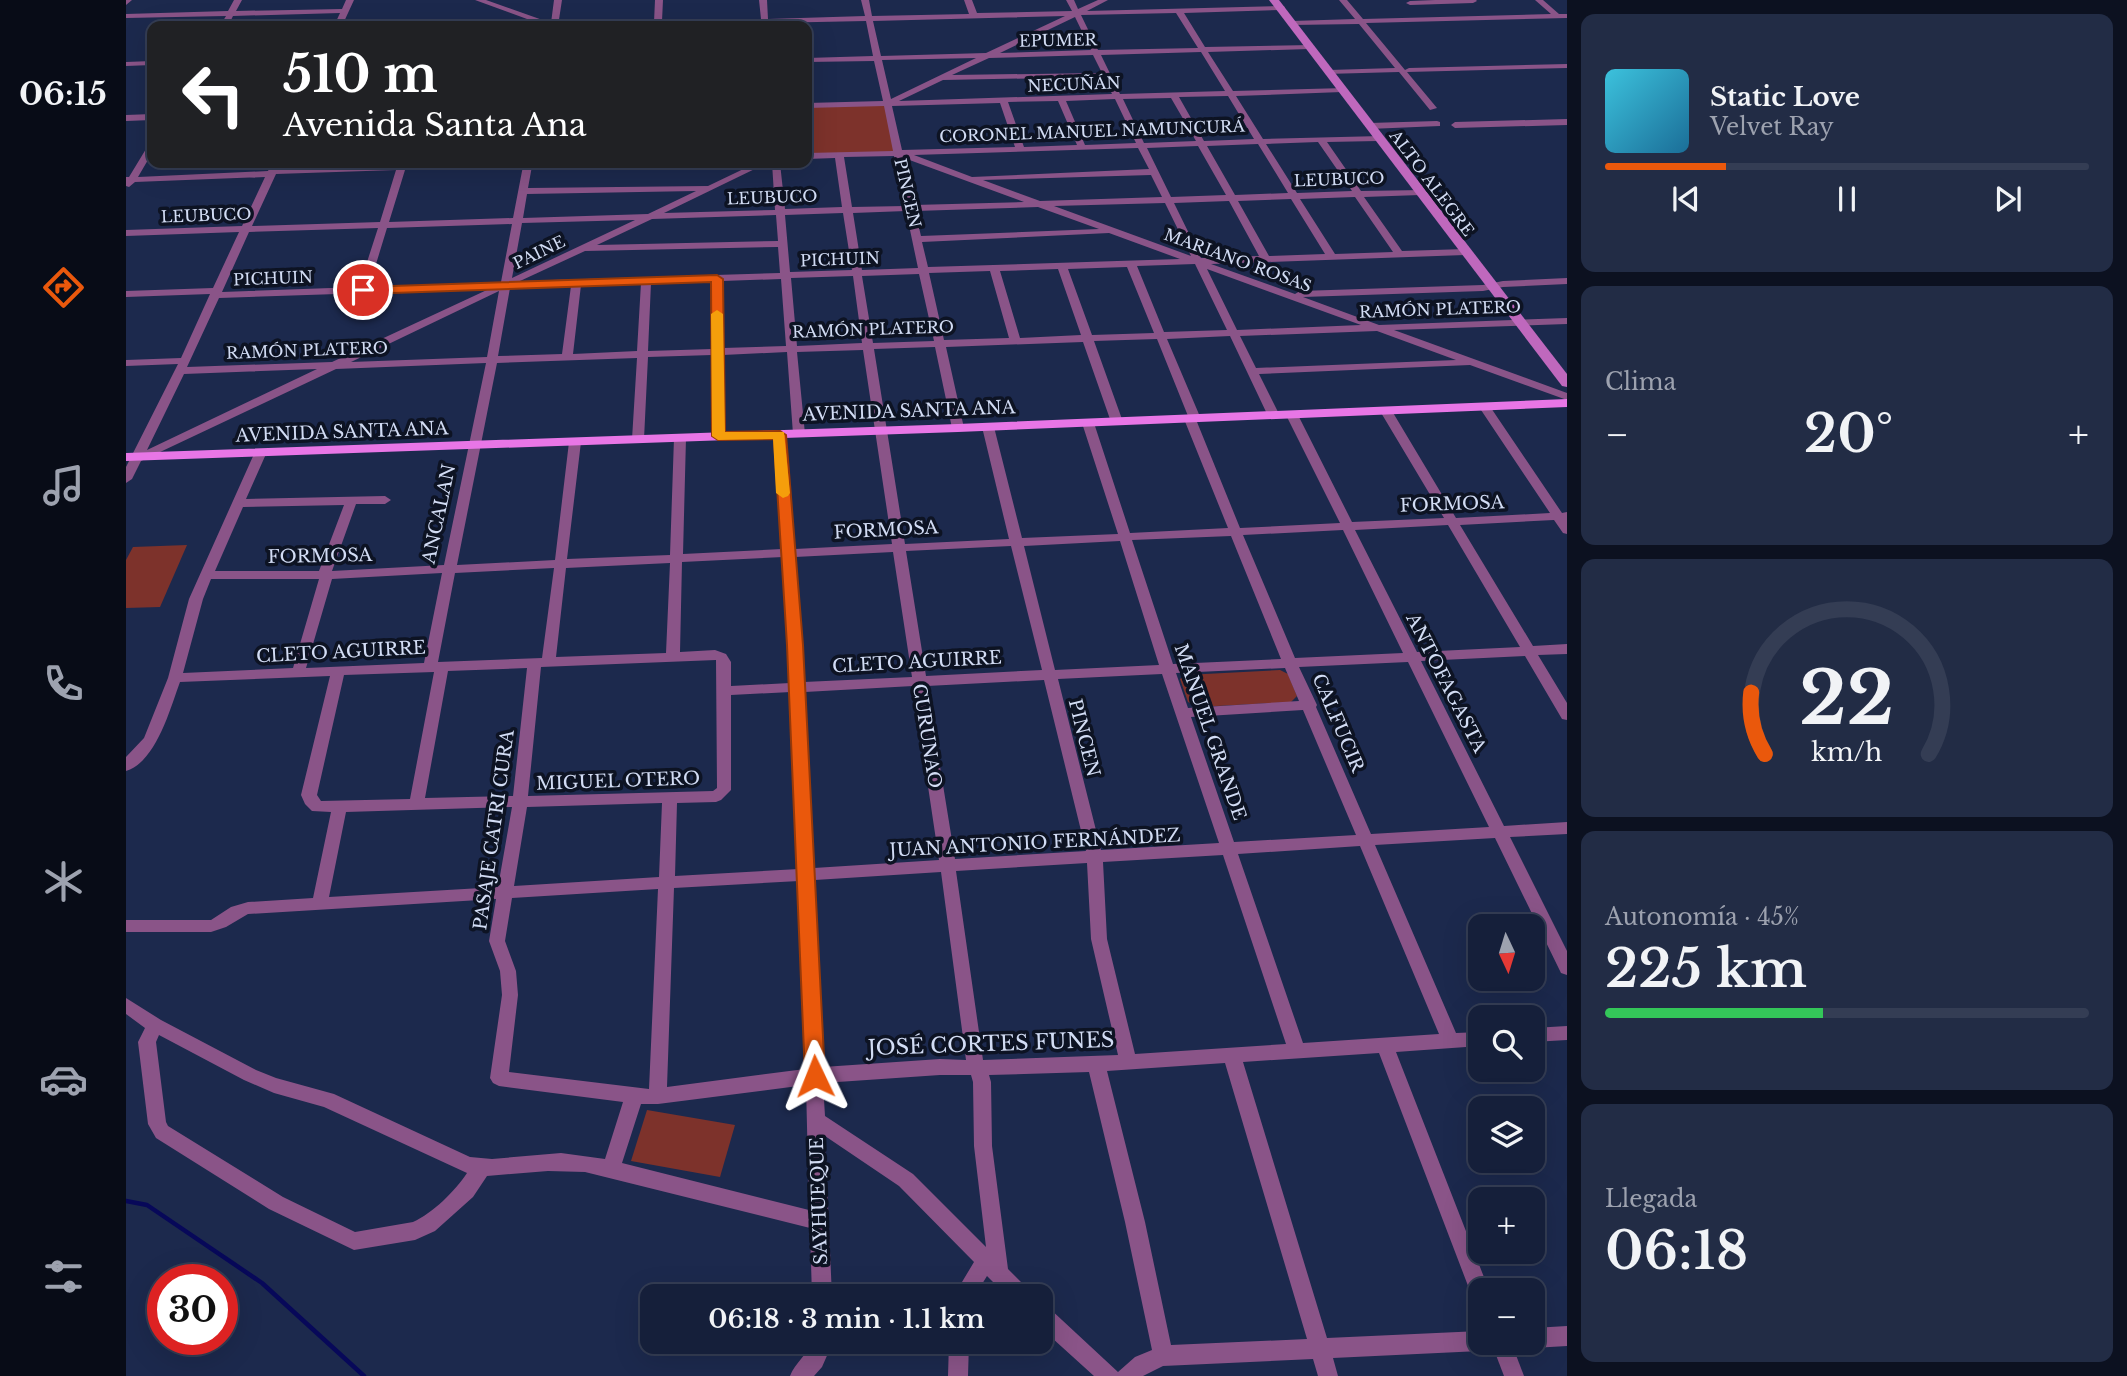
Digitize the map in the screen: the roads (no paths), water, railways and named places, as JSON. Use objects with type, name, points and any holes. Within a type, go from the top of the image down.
[{"type":"main road","name":"ALTO ALEGRE","points":[[1278,4],[1567,383]]},
{"type":"main road","name":"AVENIDA SANTA ANA","points":[[132,458],[1567,404]]},
{"type":"street","points":[[227,21],[238,0]]},
{"type":"street","points":[[341,21],[350,0]]},
{"type":"street","points":[[479,0],[539,21]]},
{"type":"street","points":[[554,21],[558,0]]},
{"type":"street","points":[[658,21],[659,0]]},
{"type":"street","points":[[763,0],[765,21]]},
{"type":"street","name":"PINCEN","points":[[865,0],[958,428]]},
{"type":"street","points":[[968,0],[974,16]]},
{"type":"street","points":[[1070,0],[1274,416]]},
{"type":"street","points":[[888,103],[1104,0]]},
{"type":"street","points":[[1343,0],[1405,70],[1433,108]]},
{"type":"street","points":[[1539,0],[1557,16]]},
{"type":"street","points":[[1409,1],[1426,20]]},
{"type":"street","points":[[1409,1],[1473,1],[1491,18]]},
{"type":"street","points":[[812,22],[1179,11],[1278,4]]},
{"type":"street","points":[[126,16],[346,11]]},
{"type":"street","points":[[1179,11],[1332,257]]},
{"type":"street","points":[[1292,23],[1567,16]]},
{"type":"street","name":"EPUMER","points":[[812,60],[1309,47]]},
{"type":"street","points":[[126,64],[147,64]]},
{"type":"street","points":[[1329,72],[1567,66]]},
{"type":"street","points":[[939,79],[1106,75]]},
{"type":"street","name":"NECUÑÁN","points":[[812,106],[1342,90]]},
{"type":"street","points":[[1174,95],[1266,260]]},
{"type":"street","points":[[1061,98],[1082,147]]},
{"type":"street","points":[[1003,100],[1020,149]]},
{"type":"street","points":[[126,118],[147,117]]},
{"type":"street","points":[[1455,125],[1567,121]]},
{"type":"street","points":[[1369,126],[1437,124]]},
{"type":"street","name":"CORONEL MANUEL NAMUNCURÁ","points":[[812,156],[1378,138]]},
{"type":"street","points":[[1320,139],[1401,255]]},
{"type":"street","points":[[126,190],[129,180],[147,153]]},
{"type":"street","name":"MARIANO ROSAS","points":[[899,153],[1567,397]]},
{"type":"street","name":"CURUNAO","points":[[839,155],[948,867],[974,1059],[982,1082],[983,1146],[992,1268]]},
{"type":"street","points":[[129,180],[306,168]]},
{"type":"street","points":[[363,290],[402,168]]},
{"type":"street","name":"ANCALAN","points":[[416,806],[448,569],[492,360],[527,168]]},
{"type":"street","name":"PAINE","points":[[132,458],[338,365],[752,168]]},
{"type":"street","points":[[776,168],[799,434]]},
{"type":"street","points":[[126,479],[132,458],[183,366],[273,169]]},
{"type":"street","points":[[968,178],[1154,172]]},
{"type":"street","points":[[523,191],[708,188]]},
{"type":"street","name":"LEUBUCO","points":[[126,233],[1420,192]]},
{"type":"street","points":[[919,239],[1113,232]]},
{"type":"street","points":[[583,248],[783,244]]},
{"type":"street","name":"PICHUIN","points":[[126,294],[505,286],[1465,252]]},
{"type":"street","name":"CALFUCIR","points":[[1131,264],[1236,531],[1451,1041]]},
{"type":"street","points":[[1062,266],[1117,422]]},
{"type":"street","points":[[994,269],[1015,340]]},
{"type":"street","points":[[717,279],[718,436]]},
{"type":"street","points":[[638,439],[646,281]]},
{"type":"street","points":[[1291,295],[1567,281]]},
{"type":"street","points":[[568,356],[576,283]]},
{"type":"street","name":"RAMÓN PLATERO","points":[[126,363],[183,366],[338,365],[1567,321]]},
{"type":"street","points":[[1254,371],[1474,362]]},
{"type":"street","points":[[1485,407],[1563,516],[1567,530]]},
{"type":"street","points":[[1386,411],[1567,715]]},
{"type":"street","name":"ANTOFAGASTA","points":[[1292,415],[1567,968]]},
{"type":"street","name":"MANUEL GRANDE","points":[[1088,423],[1297,1052]]},
{"type":"street","name":"PINCEN","points":[[988,427],[1095,858],[1099,939],[1128,1062]]},
{"type":"street","name":"SAYHUEQUE","points":[[780,435],[807,876],[821,1284]]},
{"type":"street","points":[[673,656],[680,438]]},
{"type":"street","name":"PASAJE CATRI CURA","points":[[505,1080],[499,1078],[497,1073],[509,1006],[510,981],[497,941],[542,661],[562,562],[575,442]]},
{"type":"street","points":[[126,766],[146,747],[175,678],[188,624],[206,575],[260,454]]},
{"type":"street","points":[[238,503],[385,499]]},
{"type":"street","points":[[298,673],[325,567],[351,501]]},
{"type":"street","name":"FORMOSA","points":[[206,575],[325,575],[1563,516]]},
{"type":"street","name":"CLETO AGUIRRE","points":[[175,678],[542,661],[721,657],[724,691],[1567,649]]},
{"type":"street","name":"MIGUEL OTERO","points":[[338,671],[309,795],[317,807],[716,796],[724,790],[724,691]]},
{"type":"street","points":[[1184,713],[1310,705]]},
{"type":"street","points":[[658,1096],[670,798]]},
{"type":"street","points":[[320,904],[339,808]]},
{"type":"street","name":"JUAN ANTONIO FERNÁNDEZ","points":[[126,926],[222,925],[234,912],[248,908],[1567,828]]},
{"type":"street","points":[[126,1005],[155,1025],[250,1074],[274,1085],[328,1100],[468,1164],[481,1168],[577,1162],[612,1166],[634,1176],[819,1220]]},
{"type":"street","points":[[155,1025],[147,1042],[157,1124],[162,1132],[276,1203],[347,1239],[362,1240],[415,1231],[428,1225],[466,1191],[481,1168]]},
{"type":"street","points":[[1545,1034],[1567,1033]]},
{"type":"street","name":"JOSÉ CORTES FUNES","points":[[505,1080],[634,1097],[658,1096],[815,1076],[940,1067],[979,1069],[1096,1064],[1468,1040]]},
{"type":"street","points":[[1385,1046],[1475,1278]]},
{"type":"street","points":[[1232,1056],[1328,1376]]},
{"type":"street","points":[[1096,1064],[1135,1222],[1163,1356]]},
{"type":"street","points":[[612,1166],[634,1097]]},
{"type":"street","points":[[816,1120],[906,1180],[1009,1284]]},
{"type":"street","points":[[976,1284],[992,1268]]},
{"type":"street","points":[[1053,1325],[1109,1376]]},
{"type":"street","points":[[1545,1337],[1567,1336]]},
{"type":"street","points":[[1126,1376],[1142,1364],[1163,1356],[1468,1342]]},
{"type":"street","points":[[800,1376],[818,1354]]},
{"type":"street","points":[[958,1376],[959,1354]]},
{"type":"street","points":[[1506,1355],[1514,1376]]},
{"type":"waterway","points":[[126,1201],[147,1205],[262,1283],[364,1376]]}]
